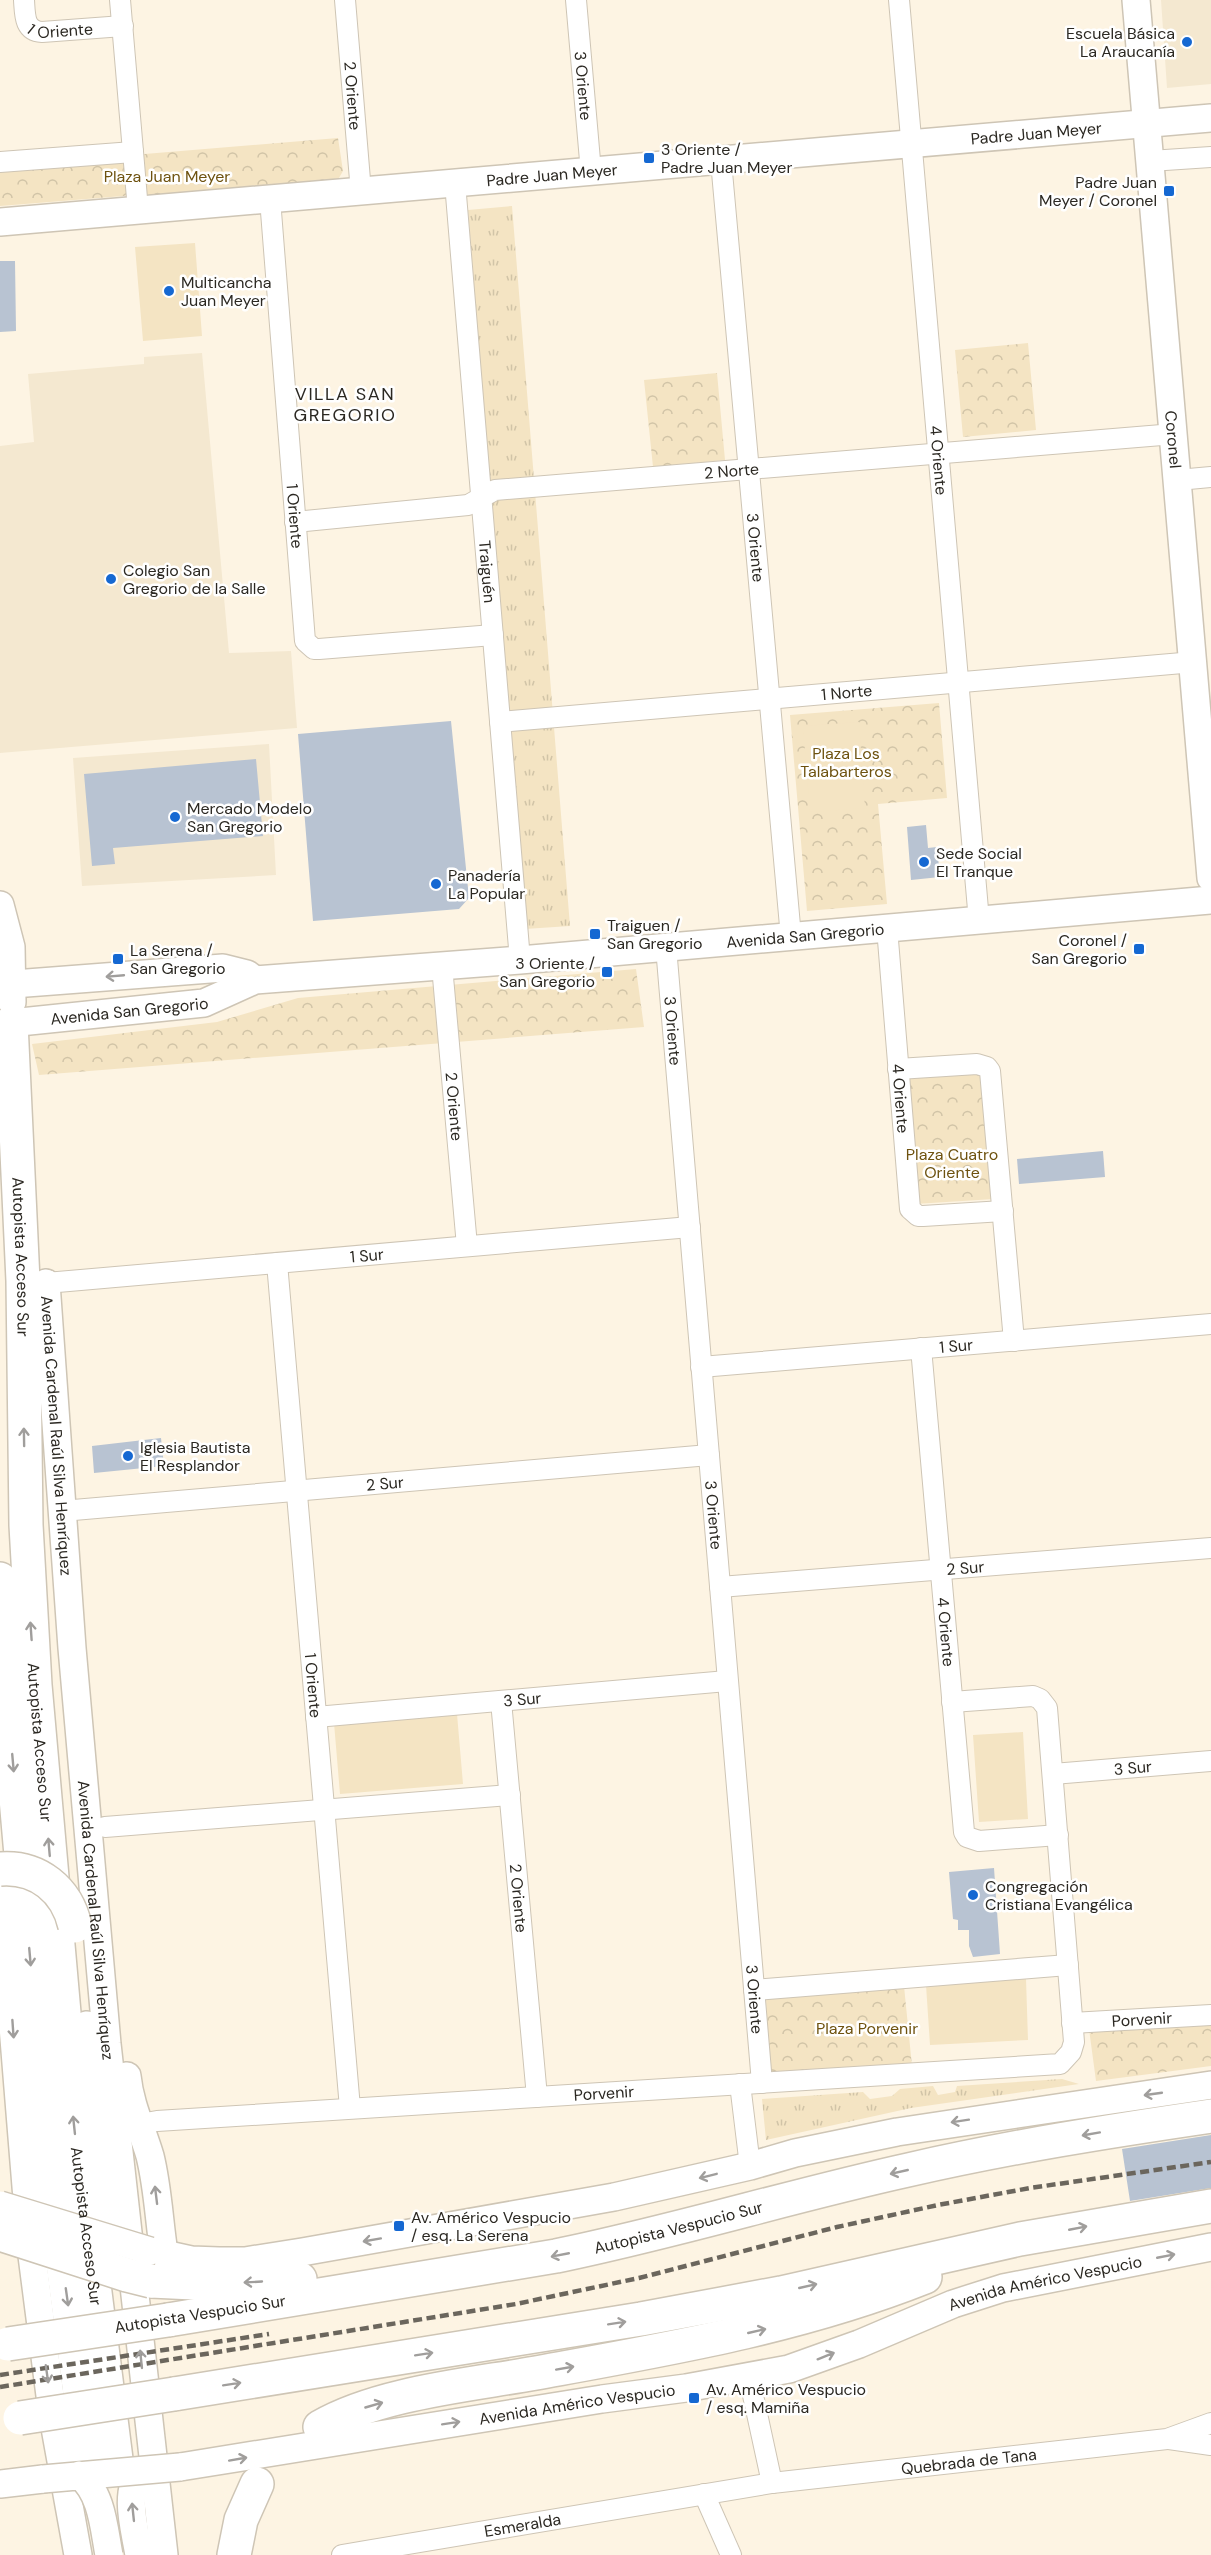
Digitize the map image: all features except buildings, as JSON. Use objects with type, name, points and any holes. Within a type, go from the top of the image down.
[{"type":"highway","name":"Autopista Acceso Sur","points":[[6,1024],[15,1108],[22,1281],[26,1525],[35,1685],[74,2126],[108,2391],[107,2469]]},
{"type":"highway","points":[[15,1108],[32,1188],[46,1283]]},
{"type":"highway","name":"Autopista Acceso Sur","points":[[0,1579],[9,1719],[45,2127],[107,2469]]},
{"type":"highway","points":[[0,1868],[20,1870],[45,1879],[68,1904],[75,1926],[110,2240],[112,2316],[108,2391]]},
{"type":"highway","name":"Autopista Vespucio Sur","points":[[4,2344],[168,2320],[556,2256],[617,2243],[846,2184],[969,2157],[1211,2116]]},
{"type":"highway","points":[[10,2420],[652,2317],[781,2293],[1020,2239],[1211,2206]]},
{"type":"highway","points":[[0,2234],[127,2275],[155,2262],[234,2283],[319,2278],[395,2283]]},
{"type":"highway","points":[[320,2427],[357,2410],[406,2397],[721,2339],[786,2323],[860,2301],[1020,2239]]},
{"type":"highway","points":[[234,2555],[241,2520],[257,2484]]},
{"type":"main road","name":"Coronel","points":[[1136,0],[1211,878]]},
{"type":"main road","name":"Padre Juan Meyer","points":[[0,222],[1211,118]]},
{"type":"main road","name":"Avenida San Gregorio","points":[[6,1024],[204,1003],[255,980],[520,960],[1211,900]]},
{"type":"main road","points":[[0,905],[11,947],[6,1024]]},
{"type":"main road","name":"Avenida San Gregorio","points":[[7,985],[223,968],[247,974],[255,980]]},
{"type":"main road","name":"Avenida Cardenal Raúl Silva Henríquez","points":[[46,1283],[72,1648],[107,2044],[164,2555]]},
{"type":"main road","name":"Avenida Cardenal Raúl Silva Henríquez","points":[[72,1648],[95,1748],[105,1827],[128,2089],[133,2111],[140,2124],[152,2165],[155,2262]]},
{"type":"main road","points":[[0,1868],[23,2170],[40,2325],[78,2555]]},
{"type":"main road","points":[[0,2205],[155,2262],[245,2261],[614,2197],[750,2166],[795,2153],[897,2132],[1211,2085]]},
{"type":"main road","points":[[0,2111],[23,2170]]},
{"type":"main road","name":"Avenida Américo Vespucio","points":[[0,2484],[107,2469],[180,2467],[749,2377],[809,2363],[953,2304],[1003,2288],[1211,2247]]},
{"type":"main road","points":[[109,2555],[96,2499],[85,2479],[107,2469],[136,2477],[132,2498],[139,2555]]},
{"type":"street","name":"1 Oriente","points":[[24,0],[27,24],[33,31],[123,26]]},
{"type":"street","points":[[120,0],[138,210]]},
{"type":"street","name":"2 Oriente","points":[[345,0],[361,192]]},
{"type":"street","name":"3 Oriente","points":[[576,0],[591,172]]},
{"type":"street","name":"4 Oriente","points":[[899,0],[979,921]]},
{"type":"street","points":[[0,162],[133,152]]},
{"type":"street","points":[[1150,161],[1211,157]]},
{"type":"street","name":"3 Oriente","points":[[721,161],[791,937]]},
{"type":"street","name":"Traiguén","points":[[455,183],[520,960]]},
{"type":"street","name":"1 Oriente","points":[[270,199],[305,641],[314,649],[493,635]]},
{"type":"street","name":"2 Norte","points":[[295,522],[468,505],[495,490],[1174,434]]},
{"type":"street","points":[[1178,480],[1211,477]]},
{"type":"street","name":"1 Norte","points":[[500,722],[1194,662]]},
{"type":"street","name":"4 Oriente","points":[[887,928],[909,1205],[913,1213],[923,1216],[1003,1211]]},
{"type":"street","name":"3 Oriente","points":[[666,947],[762,2083]]},
{"type":"street","name":"2 Oriente","points":[[442,966],[467,1246]]},
{"type":"street","points":[[898,1069],[977,1064],[987,1067],[991,1077],[1014,1341]]},
{"type":"street","name":"1 Sur","points":[[46,1283],[690,1227]]},
{"type":"street","name":"1 Oriente","points":[[277,1263],[350,2108]]},
{"type":"street","name":"1 Sur","points":[[701,1367],[1211,1324]]},
{"type":"street","name":"4 Oriente","points":[[921,1348],[962,1826],[967,1837],[979,1841],[1058,1835]]},
{"type":"street","name":"2 Sur","points":[[62,1511],[709,1455]]},
{"type":"street","name":"2 Sur","points":[[720,1587],[1211,1548]]},
{"type":"street","name":"3 Sur","points":[[316,1717],[727,1682]]},
{"type":"street","points":[[952,1702],[1026,1696],[1040,1699],[1048,1713],[1072,2023]]},
{"type":"street","name":"2 Oriente","points":[[501,1701],[537,2097]]},
{"type":"street","name":"3 Sur","points":[[1053,1774],[1211,1761]]},
{"type":"street","points":[[105,1827],[510,1795]]},
{"type":"street","points":[[754,1990],[1068,1965]]},
{"type":"street","name":"Porvenir","points":[[140,2124],[350,2108],[1054,2065],[1060,2064],[1067,2058],[1074,2042],[1072,2023],[1211,2015]]},
{"type":"street","points":[[740,2084],[750,2166]]},
{"type":"street","points":[[749,2377],[772,2483]]},
{"type":"street","name":"Quebrada de Tana","points":[[772,2483],[1167,2439],[1211,2423]]},
{"type":"street","name":"Quebrada de Tana","points":[[1167,2439],[1211,2445]]},
{"type":"street","name":"Esmeralda","points":[[342,2555],[772,2483]]},
{"type":"street","points":[[704,2494],[731,2555]]},
{"type":"shaded area","name":"Escuela Básica La Araucanía","points":[[1161,0],[1211,0],[1211,84],[1167,88]]},
{"type":"shaded area","name":"Colegio San Gregorio de la Salle","points":[[202,353],[229,653],[291,651],[297,728],[0,753],[0,446],[34,442],[28,374],[144,364],[144,357]]},
{"type":"shaded area","name":"Mercado Modelo San Gregorio","points":[[269,744],[276,875],[82,886],[73,758]]},
{"type":"green space","name":"Plaza Juan Meyer","points":[[338,138],[343,171],[336,183],[153,202],[148,194],[0,206],[0,166]]},
{"type":"green space","points":[[512,206],[570,926],[525,929],[468,210]]},
{"type":"green space","name":"Multicancha Juan Meyer","points":[[195,243],[202,336],[143,341],[135,247]]},
{"type":"green space","points":[[1028,343],[1036,430],[963,437],[955,350]]},
{"type":"green space","points":[[717,373],[725,460],[653,467],[644,380]]},
{"type":"green space","name":"Plaza Los Talabarteros","points":[[939,703],[947,798],[878,804],[887,904],[807,911],[790,715]]},
{"type":"green space","points":[[859,722],[865,808],[810,812],[803,726]]},
{"type":"green space","points":[[636,969],[644,1027],[39,1075],[32,1044],[217,1022],[298,998]]},
{"type":"green space","name":"Plaza Cuatro Oriente","points":[[976,1069],[984,1077],[994,1199],[915,1204],[908,1073]]},
{"type":"green space","points":[[457,1714],[463,1784],[340,1794],[334,1723]]},
{"type":"green space","points":[[1023,1732],[1028,1819],[979,1822],[973,1735]]},
{"type":"green space","points":[[1026,1979],[1028,2040],[930,2045],[926,1985]]},
{"type":"green space","name":"Plaza Porvenir","points":[[904,1986],[912,2066],[775,2074],[769,2070],[766,1999]]},
{"type":"green space","points":[[1211,2023],[1211,2066],[1096,2081],[1089,2029]]},
{"type":"green space","points":[[1062,2079],[1079,2084],[911,2108],[766,2140],[762,2099],[863,2092],[870,2099],[892,2096],[900,2089],[933,2086],[938,2095],[955,2092],[957,2086]]},
{"type":"railway","points":[[0,2387],[516,2304],[639,2278],[837,2227],[938,2205],[1030,2188],[1211,2162]]},
{"type":"railway","points":[[0,2375],[269,2334]]},
{"type":"place","name":"Escuela Básica La Araucanía","points":[[1187,42]]},
{"type":"place","name":"3 Oriente / Padre Juan Meyer","points":[[649,158]]},
{"type":"place","name":"Padre Juan Meyer / Coronel","points":[[1169,191]]},
{"type":"place","name":"Multicancha Juan Meyer","points":[[169,291]]},
{"type":"place","name":"Colegio San Gregorio de la Salle","points":[[111,579]]},
{"type":"place","name":"Mercado Modelo San Gregorio","points":[[175,817]]},
{"type":"place","name":"Sede Social El Tranque","points":[[924,862]]},
{"type":"place","name":"Panadería La Popular","points":[[436,884]]},
{"type":"place","name":"Traiguen / San Gregorio","points":[[595,934]]},
{"type":"place","name":"Coronel / San Gregorio","points":[[1139,949]]},
{"type":"place","name":"La Serena / San Gregorio","points":[[118,959]]},
{"type":"place","name":"3 Oriente / San Gregorio","points":[[607,972]]},
{"type":"place","name":"Iglesia Bautista El Resplandor","points":[[128,1456]]},
{"type":"place","name":"Congregación Cristiana Evangélica","points":[[973,1895]]},
{"type":"place","name":"Av. Américo Vespucio / esq. La Serena","points":[[399,2226]]},
{"type":"place","name":"Av. Américo Vespucio / esq. Mamiña","points":[[694,2398]]},
{"type":"district","name":"VILLA SAN GREGORIO","points":[[345,404]]}]
